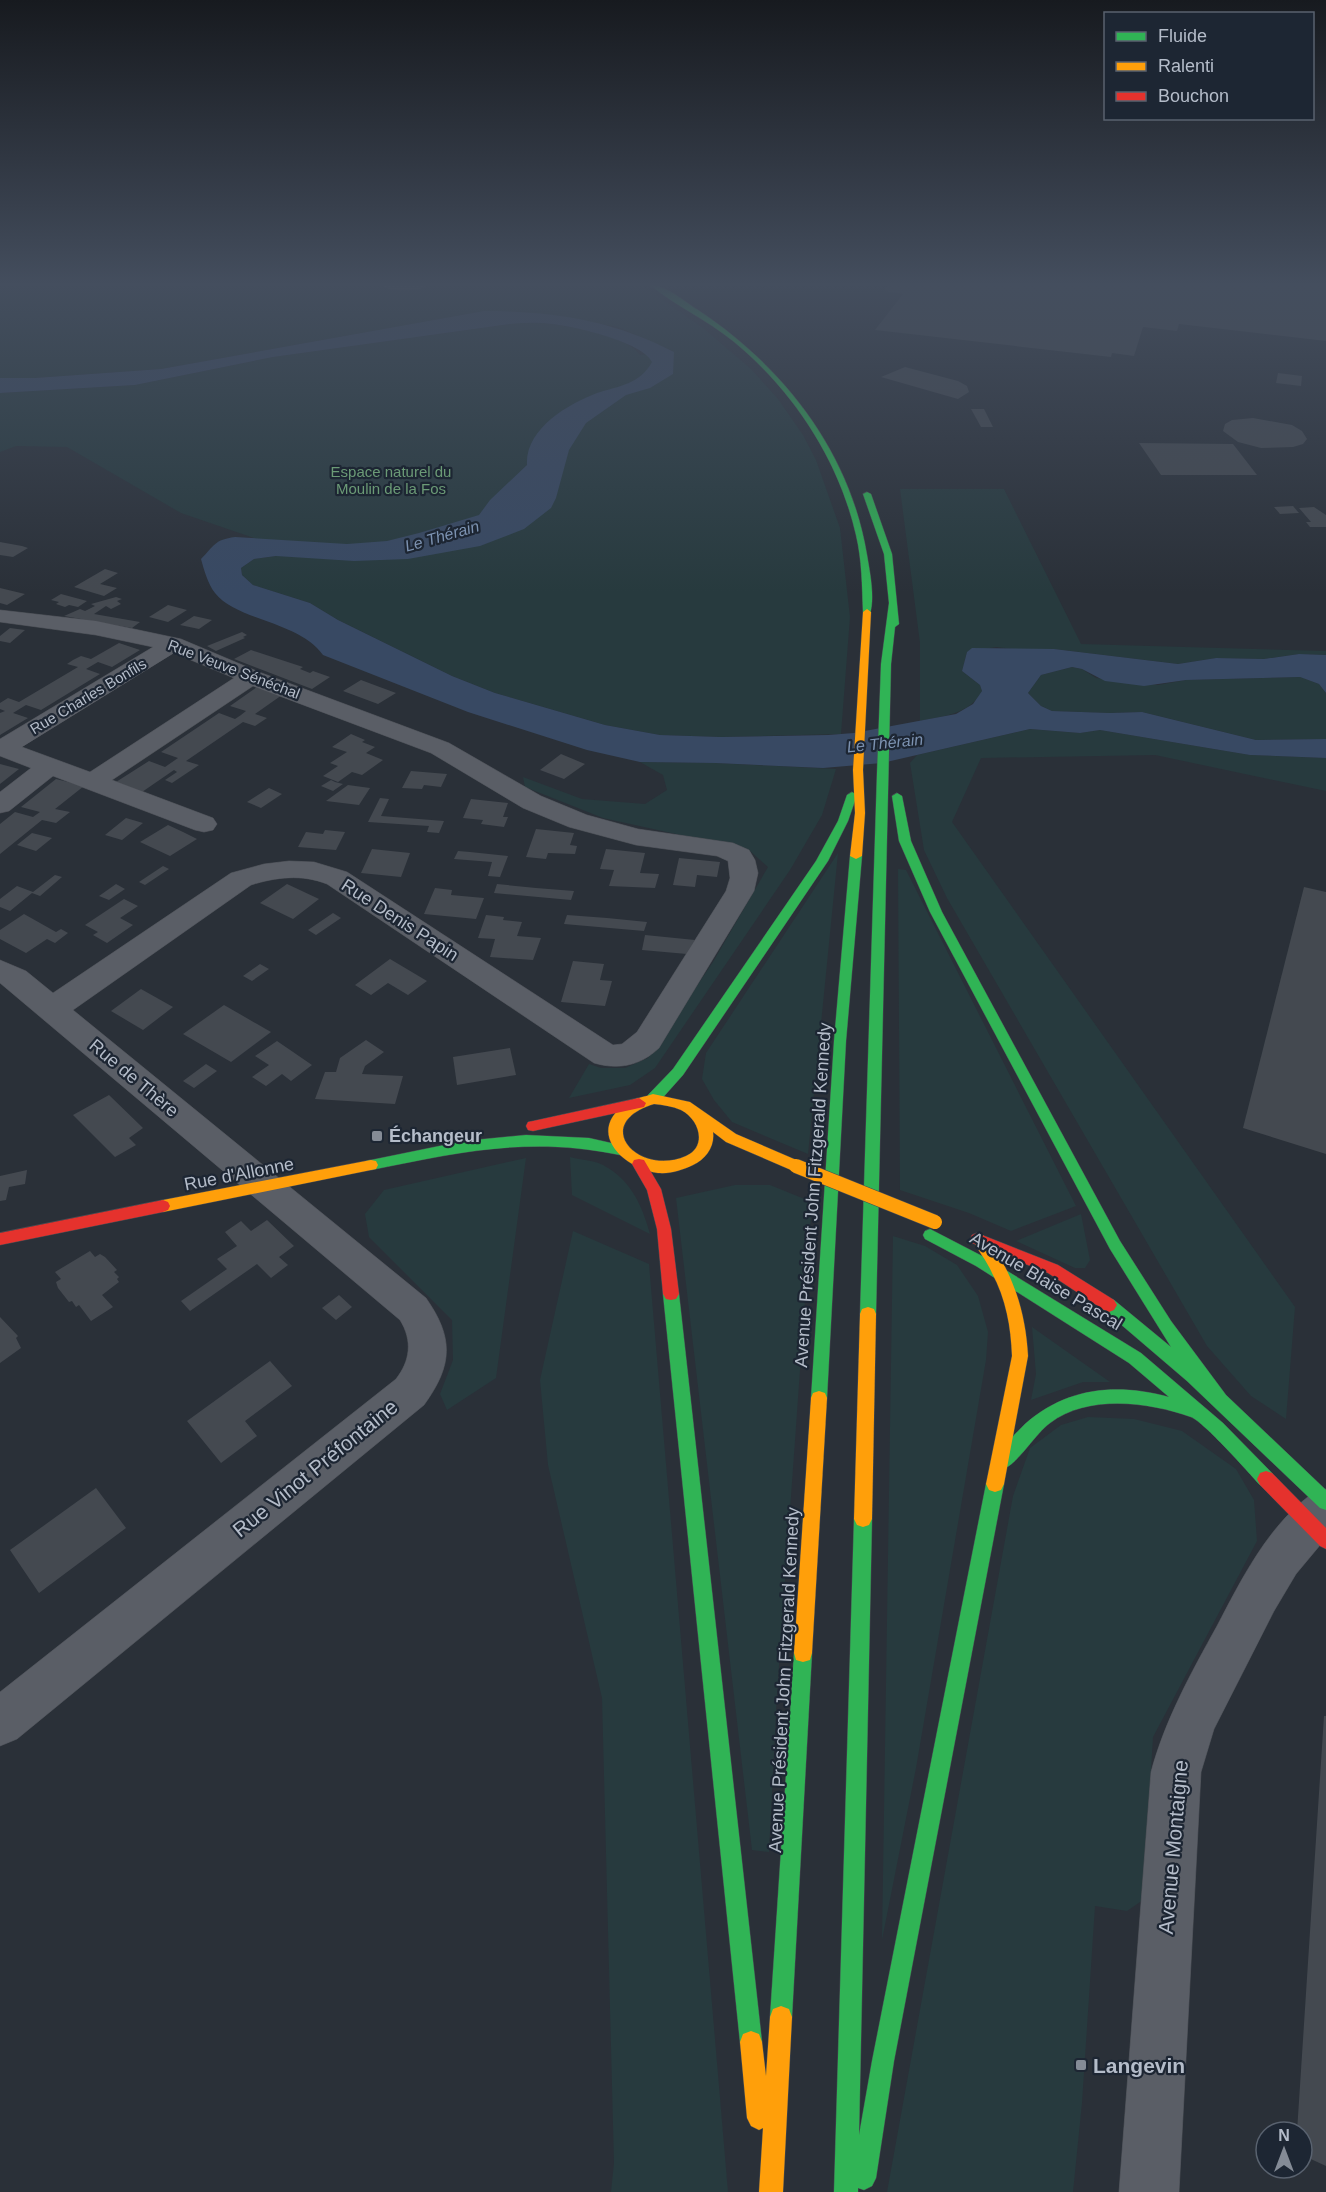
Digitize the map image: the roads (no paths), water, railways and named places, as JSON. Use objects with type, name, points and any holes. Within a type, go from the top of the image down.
[{"type":"main road","name":"Avenue Président John Fitzgerald Kennedy","points":[[769,2192],[840,1041],[861,813],[858,770],[867,619],[864,571],[854,512],[835,464],[806,415],[783,387]]},
{"type":"main road","points":[[861,481],[885,542],[893,603],[886,664],[890,725],[900,824],[915,870],[1115,1245],[1165,1326],[1219,1398]]},
{"type":"main road","points":[[846,2192],[882,772],[890,725]]},
{"type":"main road","points":[[712,1160],[687,1162],[660,1168],[639,1164],[620,1150],[614,1136],[617,1121],[629,1108],[646,1101],[678,1072],[822,861],[843,822],[858,770]]},
{"type":"main road","points":[[646,1101],[682,1103],[698,1114],[705,1123],[706,1139],[701,1150],[687,1162]]},
{"type":"main road","name":"Rue d'Allonne","points":[[1,1241],[485,1142],[542,1124],[646,1101]]},
{"type":"main road","name":"Avenue Blaise Pascal","points":[[698,1114],[731,1137],[795,1172],[936,1228],[962,1250],[1135,1358],[1322,1518]]},
{"type":"main road","name":"Rue d'Allonne","points":[[485,1142],[556,1138],[584,1141],[620,1150]]},
{"type":"main road","points":[[639,1164],[654,1189],[664,1229],[769,2192]]},
{"type":"main road","name":"Avenue Blaise Pascal","points":[[760,1166],[795,1172]]},
{"type":"main road","name":"Avenue Blaise Pascal","points":[[962,1233],[1092,1286],[1219,1398],[1322,1518]]},
{"type":"main road","points":[[862,2192],[881,2071],[1017,1378],[1021,1340],[1017,1310],[1004,1276],[980,1240]]},
{"type":"main road","points":[[1113,1265],[1115,1245]]},
{"type":"main road","points":[[1019,1285],[1048,1295],[1065,1295],[1092,1286]]},
{"type":"main road","points":[[1000,1470],[1013,1445],[1027,1429],[1055,1408],[1070,1402],[1120,1395],[1164,1401],[1201,1414]]},
{"type":"street","name":"Rue Veuve Sénéchal","points":[[0,616],[75,624],[173,644],[251,677],[425,742],[463,760],[532,802],[578,822],[636,837],[723,849],[739,856],[744,867],[743,885],[707,947]]},
{"type":"street","name":"Rue Charles Bonfils","points":[[1,748],[173,644]]},
{"type":"street","points":[[92,782],[251,677]]},
{"type":"street","name":"Rue Charles Bonfils","points":[[1,748],[204,824]]},
{"type":"street","points":[[0,805],[49,766]]},
{"type":"street","name":"Rue Denis Papin","points":[[52,1009],[231,884],[252,875],[276,871],[318,871],[337,878],[605,1055],[613,1057],[632,1053],[648,1040],[707,947]]},
{"type":"street","name":"Rue de Thère","points":[[0,970],[15,978],[267,1187]]},
{"type":"street","name":"Rue Vinot Préfontaine","points":[[0,1722],[410,1392],[420,1380],[427,1366],[428,1336],[423,1321],[413,1309],[267,1187]]},
{"type":"street","name":"Avenue Montaigne","points":[[1149,2192],[1176,1772],[1180,1753],[1193,1718],[1260,1592],[1285,1551],[1322,1518]]},
{"type":"water","points":[[0,387],[96,387],[0,393]]},
{"type":"water","name":"Le Thérain","points":[[617,387],[651,387],[626,395],[586,423],[569,450],[556,498],[551,508],[524,529],[480,546],[408,559],[354,561],[276,556],[254,559],[241,568],[242,575],[253,585],[310,603],[338,620],[452,676],[495,693],[605,725],[660,735],[721,737],[828,735],[854,733],[956,714],[973,704],[982,691],[980,685],[962,671],[967,652],[972,648],[1054,649],[1178,664],[1216,658],[1264,659],[1299,654],[1326,655],[1326,693],[1319,684],[1300,677],[1186,680],[1144,686],[1105,681],[1082,669],[1072,667],[1041,675],[1028,693],[1041,706],[1052,711],[1142,712],[1256,740],[1326,739],[1326,758],[1250,755],[1100,730],[1080,733],[1030,729],[882,763],[823,768],[640,762],[587,750],[468,712],[323,655],[299,635],[238,610],[225,602],[215,593],[207,577],[201,559],[215,544],[228,538],[347,544],[387,541],[479,515],[490,500],[527,465],[528,452],[541,429],[562,411],[597,393]]},
{"type":"place","name":"Échangeur","points":[[377,1136]]},
{"type":"place","name":"Langevin","points":[[1081,2065]]},
{"type":"park label","name":"Espace naturel du Moulin de la Fos","points":[[391,480]]}]
